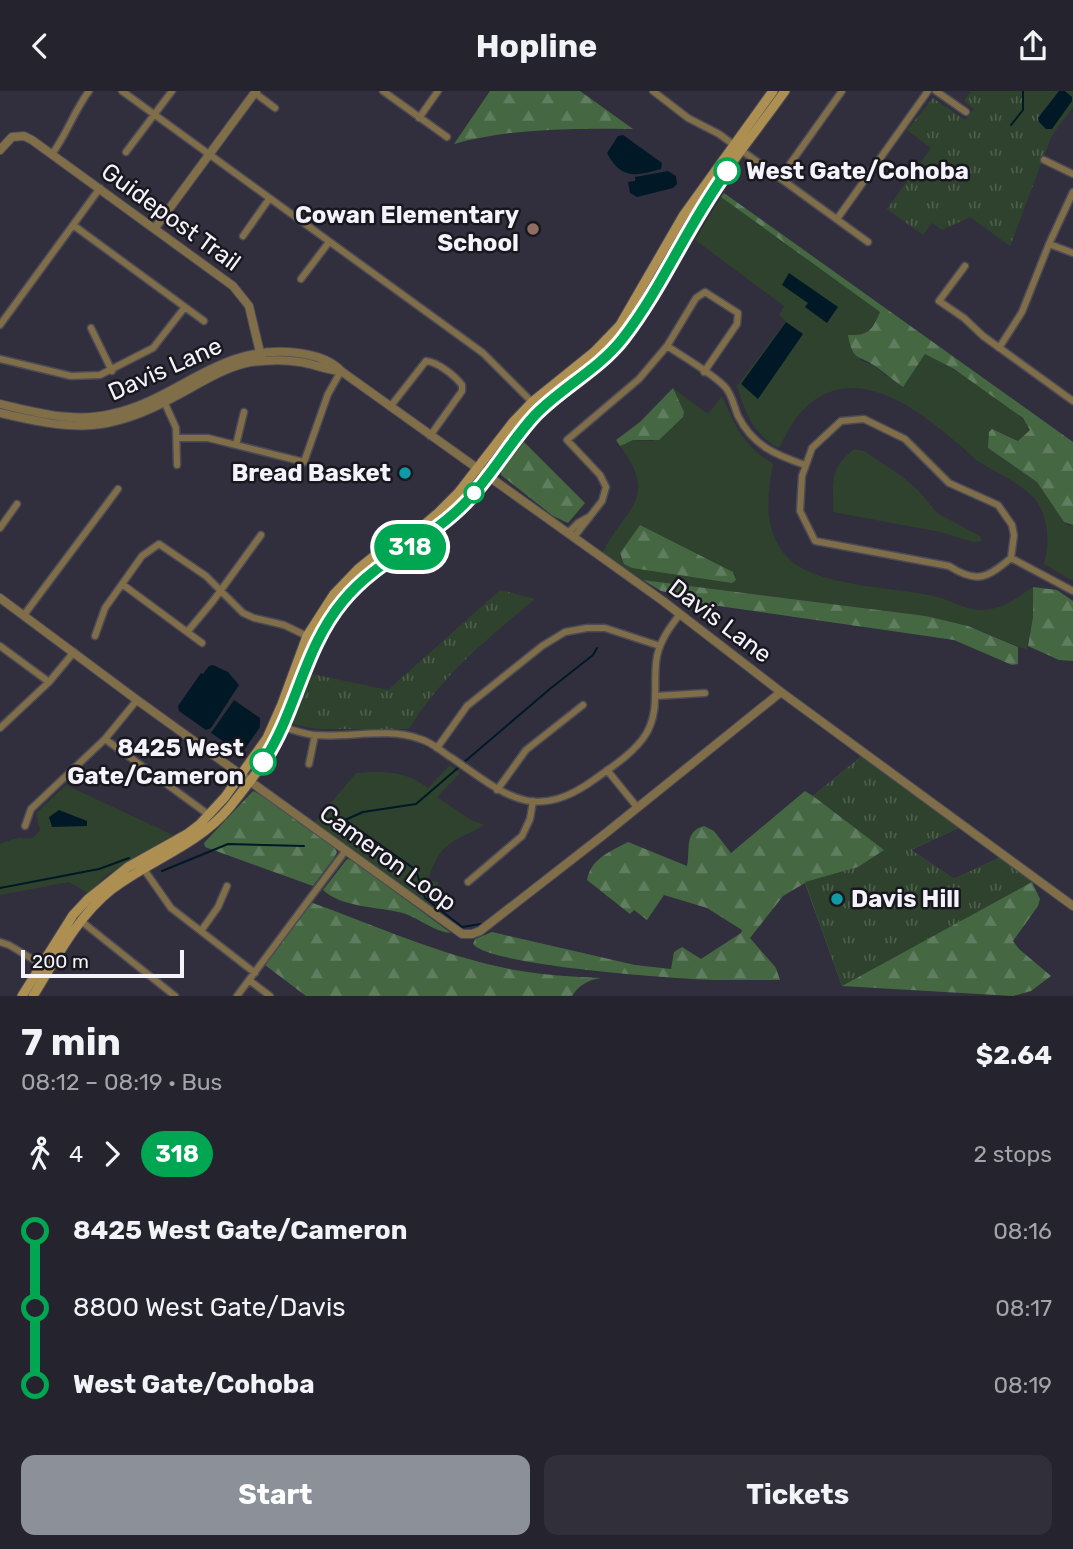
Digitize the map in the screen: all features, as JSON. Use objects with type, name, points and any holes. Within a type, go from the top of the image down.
[{"type":"main road","points":[[33,996],[73,915],[88,899],[187,834],[246,778],[271,750],[284,727],[317,639],[342,601],[374,570],[430,535],[451,518],[535,415],[608,353],[627,332],[774,91]]},
{"type":"main road","points":[[22,996],[81,921],[111,890],[141,865],[196,839],[224,813],[275,723],[307,636],[329,600],[358,569],[379,552],[424,525],[438,513],[458,493],[532,402],[594,352],[620,324],[683,216],[785,91]]},
{"type":"main road","points":[[627,332],[646,294],[643,287]]},
{"type":"main road","points":[[569,371],[585,373]]},
{"type":"main road","points":[[317,639],[315,631],[329,600]]},
{"type":"main road","points":[[301,682],[300,671],[310,641],[307,636]]},
{"type":"street","points":[[52,154],[65,135],[77,107],[89,91]]},
{"type":"street","points":[[122,91],[483,353],[532,402]]},
{"type":"street","points":[[126,152],[172,91]]},
{"type":"street","points":[[383,91],[447,137]]},
{"type":"street","points":[[419,118],[438,91]]},
{"type":"street","points":[[653,91],[695,123],[719,134],[868,242]]},
{"type":"street","points":[[780,178],[842,91]]},
{"type":"street","points":[[837,219],[929,91]]},
{"type":"street","points":[[936,91],[966,112]]},
{"type":"street","points":[[155,228],[256,92],[275,108]]},
{"type":"street","name":"Guidepost Trail","points":[[0,150],[12,137],[32,139],[233,286],[242,296],[254,319],[262,356]]},
{"type":"street","points":[[1044,160],[1073,174]]},
{"type":"street","points":[[0,325],[100,188]]},
{"type":"street","points":[[999,348],[1022,312],[1073,192]]},
{"type":"street","points":[[243,236],[269,199]]},
{"type":"street","points":[[73,225],[204,321]]},
{"type":"street","points":[[301,279],[328,242]]},
{"type":"street","points":[[1049,244],[1073,253]]},
{"type":"street","points":[[965,266],[939,301],[1073,401]]},
{"type":"street","points":[[571,535],[578,523],[589,517],[602,501],[606,484],[592,465],[567,440],[639,379],[667,346],[699,294],[705,292],[738,313],[739,320],[704,373]]},
{"type":"street","points":[[0,359],[79,377],[112,371],[153,348],[185,307]]},
{"type":"street","points":[[91,328],[112,371]]},
{"type":"street","points":[[667,346],[726,388],[743,425],[756,442],[771,452],[805,465]]},
{"type":"street","name":"Davis Lane","points":[[0,413],[59,426],[94,426],[128,419],[229,360],[288,352],[318,357],[333,363],[476,470],[680,614],[781,692],[1073,906]]},
{"type":"street","points":[[390,407],[426,361],[434,363],[459,381],[462,391],[430,436]]},
{"type":"street","points":[[178,438],[208,438],[303,462],[328,394],[341,371]]},
{"type":"street","points":[[162,398],[178,438],[177,465]]},
{"type":"street","name":"Davis Lane","points":[[0,404],[58,417],[94,418],[162,398]]},
{"type":"street","points":[[236,445],[244,412]]},
{"type":"street","points":[[864,419],[905,439],[949,483],[998,505],[1012,525],[1014,535],[1011,558],[992,574],[979,577],[959,572],[949,566],[815,541],[800,511],[802,475],[812,448],[841,421],[864,419]]},
{"type":"street","points":[[24,615],[118,489]]},
{"type":"street","points":[[0,528],[17,504]]},
{"type":"street","points":[[188,631],[261,535]]},
{"type":"street","points":[[94,636],[101,614],[142,556],[159,544],[166,546],[206,576],[248,616],[274,621],[307,636]]},
{"type":"street","points":[[1011,558],[1073,591]]},
{"type":"street","points":[[122,585],[202,643]]},
{"type":"street","name":"Cameron Loop","points":[[0,599],[462,934],[472,935],[480,931],[781,692]]},
{"type":"street","points":[[284,727],[315,735],[397,733],[422,739],[497,790],[516,799],[546,801],[566,796],[607,771],[640,743],[647,732],[652,721],[656,696],[655,670],[660,646],[680,614]]},
{"type":"street","points":[[437,748],[467,706],[542,646],[565,632],[605,628],[660,646]]},
{"type":"street","points":[[0,646],[49,682]]},
{"type":"street","points":[[0,728],[49,682],[74,652]]},
{"type":"street","points":[[656,696],[705,692]]},
{"type":"street","points":[[25,826],[31,809],[104,739],[137,700]]},
{"type":"street","points":[[497,790],[526,751],[583,705]]},
{"type":"street","points":[[309,764],[315,735]]},
{"type":"street","points":[[104,739],[209,815]]},
{"type":"street","points":[[607,771],[637,807]]},
{"type":"street","points":[[468,882],[522,836],[530,819],[533,801]]},
{"type":"street","points":[[237,996],[346,850]]},
{"type":"street","points":[[141,865],[171,908],[255,973]]},
{"type":"street","points":[[201,931],[218,907],[227,885]]},
{"type":"street","points":[[81,921],[175,996]]},
{"type":"street","points":[[0,942],[45,967]]},
{"type":"street","points":[[249,980],[270,996]]},
{"type":"green space","points":[[490,91],[580,91],[633,129],[520,132],[454,144]]},
{"type":"green space","points":[[971,91],[1073,91],[1073,107],[1052,135],[1010,246],[970,217],[942,230],[932,223],[923,235],[887,209],[931,148],[907,130],[933,98],[965,120],[974,109],[964,101]]},
{"type":"green space","points":[[724,193],[1073,442],[1073,525],[1064,522],[1037,482],[988,448],[989,432],[992,429],[1018,441],[1030,430],[1023,418],[954,369],[925,354],[903,387],[854,354],[848,335],[869,331],[880,312],[721,197]]},
{"type":"green space","points":[[721,197],[880,312],[871,329],[861,335],[860,360],[873,365],[886,376],[925,353],[983,388],[1025,421],[1030,430],[1019,441],[997,431],[988,448],[1037,482],[1064,522],[1069,526],[1073,525],[1073,581],[1044,564],[1047,528],[1040,507],[1029,493],[976,460],[921,415],[882,393],[861,388],[841,389],[821,396],[802,411],[779,448],[756,430],[737,386],[786,321],[779,315],[784,306],[695,240]]},
{"type":"green space","points":[[673,388],[708,414],[722,396],[747,442],[773,464],[768,500],[773,535],[786,556],[799,566],[835,580],[934,596],[974,610],[1003,605],[1033,587],[1033,617],[1027,650],[968,626],[926,616],[643,580],[602,553],[635,503],[638,491],[632,464],[620,446],[632,440],[653,441],[684,412]],"holes":[[[640,525],[733,572],[736,576],[620,558],[620,553]]]},
{"type":"green space","points":[[673,388],[684,412],[683,417],[659,440],[633,440],[620,446],[616,440],[640,422]]},
{"type":"green space","points":[[524,442],[585,503],[568,523],[553,516],[501,475],[501,471]]},
{"type":"green space","points":[[854,449],[864,451],[903,477],[937,513],[980,536],[982,541],[973,542],[940,532],[833,512],[836,470]]},
{"type":"green space","points":[[640,525],[733,572],[736,580],[732,583],[632,568],[624,564],[620,553]]},
{"type":"green space","points":[[643,580],[926,616],[968,626],[1018,647],[1018,664],[1012,665],[954,640],[698,603],[689,597],[661,591]]},
{"type":"green space","points":[[1033,587],[1057,590],[1073,601],[1073,661],[1059,660],[1028,646],[1033,617]]},
{"type":"green space","points":[[500,590],[535,599],[483,643],[451,675],[409,729],[317,729],[293,724],[312,674],[388,690]]},
{"type":"green space","points":[[862,756],[958,828],[911,850],[954,879],[999,858],[1032,882],[1040,899],[1038,906],[1013,941],[1051,976],[1031,991],[1013,996],[842,986],[805,883],[783,896],[750,938],[776,968],[780,980],[695,979],[587,970],[513,959],[487,952],[473,944],[475,939],[492,932],[635,965],[671,969],[674,952],[682,947],[701,959],[742,930],[707,908],[664,895],[647,920],[634,910],[630,914],[587,880],[593,866],[602,857],[628,842],[687,866],[690,837],[704,826],[714,831],[731,853],[805,791],[813,796]]},
{"type":"green space","points":[[862,756],[958,828],[911,850],[954,879],[999,858],[1032,882],[842,986],[805,882],[858,867],[884,850],[813,796]]},
{"type":"green space","points":[[450,765],[460,773],[437,797],[471,820],[485,825],[455,840],[438,857],[428,880],[438,882],[438,892],[442,900],[432,909],[314,823],[356,773],[385,772],[402,775],[428,788]]},
{"type":"green space","points":[[66,785],[173,835],[107,875],[88,893],[69,882],[0,895],[0,844],[35,836],[40,830],[36,813]]},
{"type":"green space","points":[[253,791],[334,847],[337,852],[334,858],[313,886],[205,847],[204,843]]},
{"type":"green space","points":[[347,859],[451,933],[396,911],[341,901],[323,890]]},
{"type":"green space","points":[[310,902],[462,957],[515,970],[601,978],[584,984],[572,996],[306,996],[265,965]]},
{"type":"water","points":[[1059,91],[1065,91],[1072,97],[1072,101],[1052,129],[1046,129],[1038,118]]},
{"type":"water","points":[[623,135],[662,163],[661,169],[630,174],[618,168],[607,153],[618,136]]},
{"type":"water","points":[[668,171],[676,176],[677,184],[673,188],[637,197],[630,193],[628,182],[635,181],[635,177]]},
{"type":"water","points":[[789,273],[838,307],[827,323],[805,307],[808,303],[782,285]]},
{"type":"water","points":[[786,322],[803,334],[758,399],[741,384]]},
{"type":"water","points":[[213,665],[228,672],[239,685],[211,728],[206,730],[179,711],[178,706],[201,673]]},
{"type":"water","points":[[234,700],[260,718],[260,727],[240,756],[238,751],[211,733]]},
{"type":"water","points":[[59,810],[87,821],[87,826],[52,827],[49,817]]},
{"type":"waterway","points":[[1011,125],[1023,110],[1023,91]]},
{"type":"waterway","points":[[463,763],[593,655],[597,648]]},
{"type":"waterway","points":[[459,767],[416,804],[363,812],[345,820],[416,870],[425,898],[462,927],[481,924]]},
{"type":"waterway","points":[[162,871],[228,844],[304,846]]},
{"type":"waterway","points":[[0,888],[99,869],[129,858]]},
{"type":"bus line","name":"318","points":[[263,762],[284,727],[315,643],[342,601],[374,570],[430,535],[451,518],[535,415],[623,338],[727,171]]},
{"type":"place","name":"West Gate/Cohoba","points":[[727,171]]},
{"type":"place","name":"Cowan Elementary School","points":[[533,229]]},
{"type":"place","name":"Bread Basket","points":[[405,473]]},
{"type":"place","name":"8425 West Gate/Cameron","points":[[263,762]]},
{"type":"place","name":"Davis Hill","points":[[837,899]]}]
